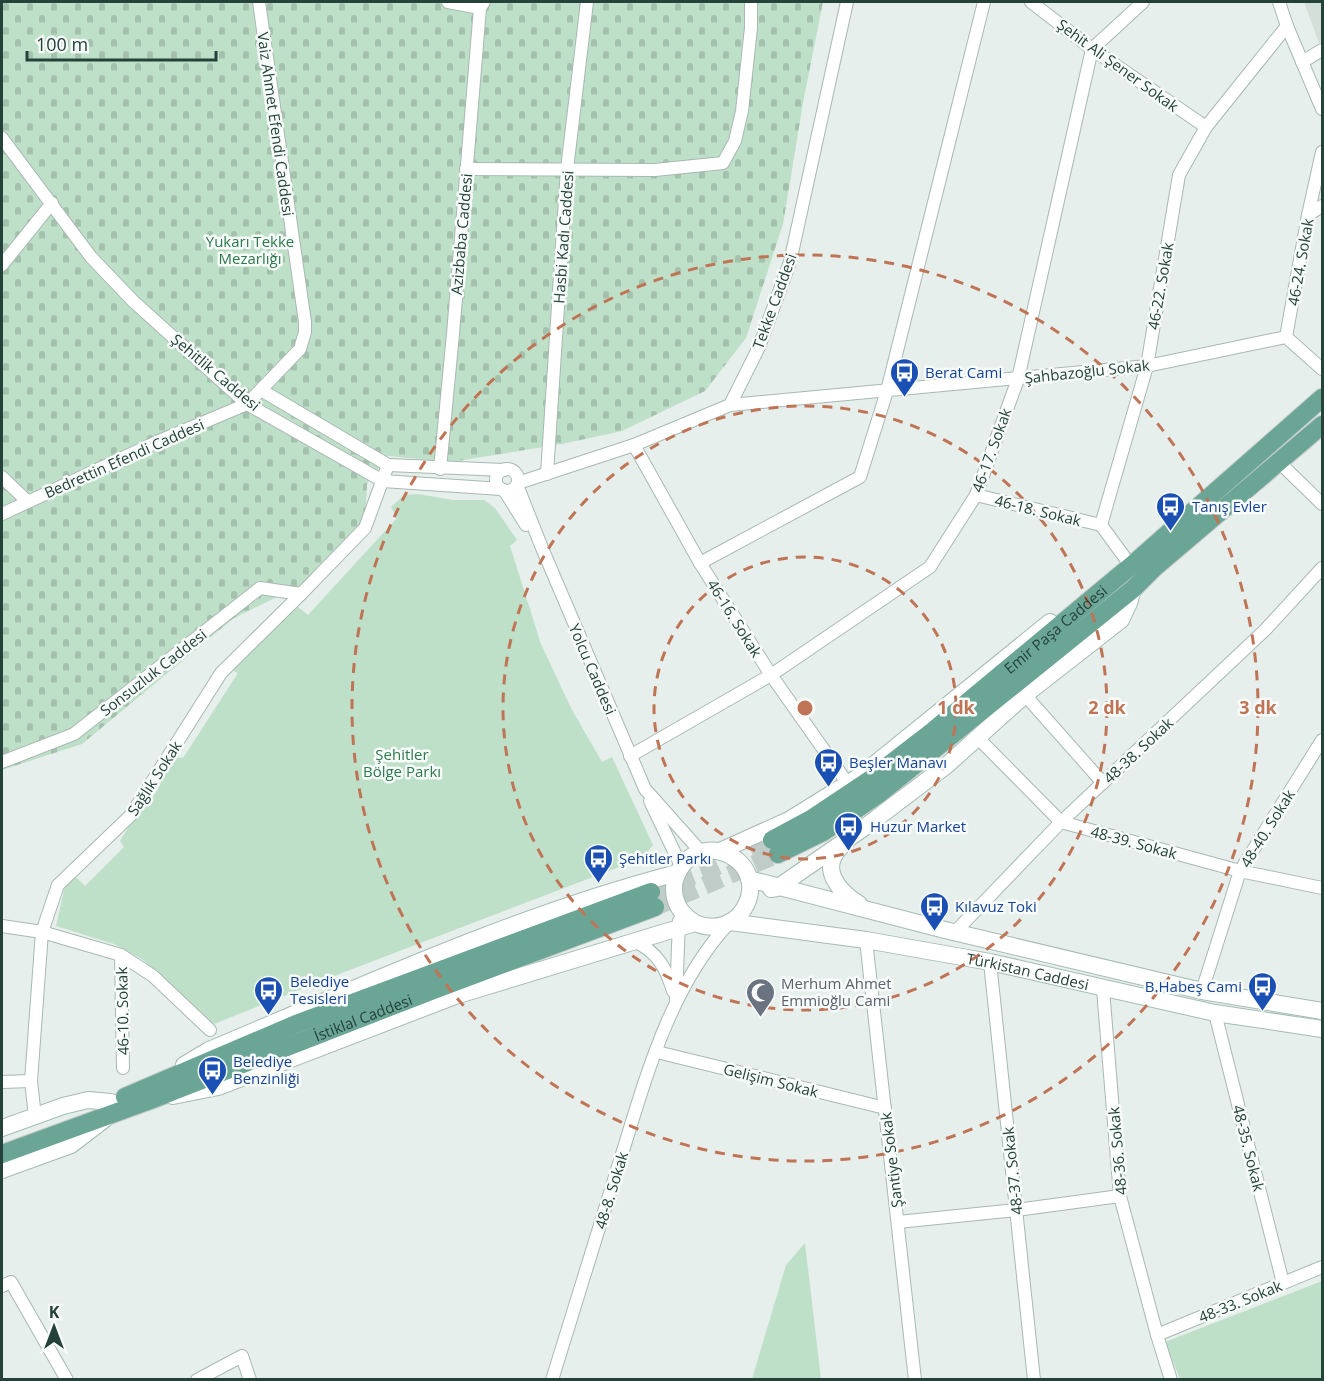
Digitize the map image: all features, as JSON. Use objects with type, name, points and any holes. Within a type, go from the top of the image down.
[{"type":"main road","name":"Emir Paşa Caddesi","points":[[1323,398],[1131,566],[934,730],[868,781],[811,819],[775,847],[823,832],[880,793],[1132,589],[1323,426]]},
{"type":"main road","name":"İstiklal Caddesi","points":[[2,1154],[152,1093],[446,985],[653,900]]},
{"type":"main road","name":"İstiklal Caddesi","points":[[2,1142],[110,1109]]},
{"type":"street","name":"Vaiz Ahmet Efendi Caddesi","points":[[248,404],[295,356],[300,349],[305,332],[259,2]]},
{"type":"street","points":[[448,2],[482,5]]},
{"type":"street","name":"Hasbi Kadı Caddesi","points":[[547,474],[567,169],[587,2]]},
{"type":"street","points":[[466,169],[655,170],[723,163],[735,141],[742,111],[752,28],[752,2]]},
{"type":"street","name":"Tekke Caddesi","points":[[730,405],[759,347],[790,262],[847,2]]},
{"type":"street","points":[[700,562],[860,477],[887,392],[984,2]]},
{"type":"street","name":"Şehit Ali Şener Sokak","points":[[1031,2],[1206,128]]},
{"type":"street","points":[[1092,48],[1143,2]]},
{"type":"street","points":[[1279,2],[1323,109]]},
{"type":"street","name":"Azizbaba Caddesi","points":[[440,469],[482,5]]},
{"type":"street","name":"46-22. Sokak","points":[[1101,525],[1147,366],[1179,175],[1206,128],[1287,26]]},
{"type":"street","name":"46-17. Sokak","points":[[630,756],[771,675],[930,567],[976,495],[1018,379],[1092,48]]},
{"type":"street","points":[[1302,62],[1323,50]]},
{"type":"street","name":"Şehitlik Caddesi","points":[[2,138],[91,257],[133,301],[248,404],[383,481],[503,490]]},
{"type":"street","name":"46-24. Sokak","points":[[1286,337],[1308,215],[1323,152]]},
{"type":"street","points":[[2,265],[52,203]]},
{"type":"street","points":[[1308,215],[1323,206]]},
{"type":"street","points":[[1286,337],[1323,369]]},
{"type":"street","name":"Şahbazoğlu Sokak","points":[[730,405],[1147,366],[1286,337]]},
{"type":"street","name":"Şehitlik Caddesi","points":[[261,390],[388,465],[440,469],[507,470]]},
{"type":"street","name":"Bedrettin Efendi Caddesi","points":[[2,514],[159,441],[248,404]]},
{"type":"street","points":[[547,474],[507,470],[497,477],[497,484],[503,490],[513,490],[518,484],[634,445],[730,405]]},
{"type":"street","name":"46-16. Sokak","points":[[634,445],[700,562],[771,675],[848,784]]},
{"type":"street","points":[[1280,463],[1323,504]]},
{"type":"street","name":"Sağlık Sokak","points":[[35,1117],[31,1081],[42,932],[58,885],[131,815],[221,673],[365,528],[388,465]]},
{"type":"street","points":[[507,470],[516,474],[518,484]]},
{"type":"street","points":[[2,477],[27,501]]},
{"type":"street","name":"Yolcu Caddesi","points":[[518,484],[542,549],[679,870]]},
{"type":"street","name":"Yolcu Caddesi","points":[[503,490],[542,549]]},
{"type":"street","name":"46-18. Sokak","points":[[976,495],[1101,525]]},
{"type":"street","points":[[1101,525],[1131,566]]},
{"type":"street","name":"48-38. Sokak","points":[[955,932],[1061,822],[1265,630],[1323,568]]},
{"type":"street","name":"Sonsuzluk Caddesi","points":[[2,762],[74,734],[260,588],[301,594]]},
{"type":"street","points":[[777,888],[865,827],[947,765],[1024,695],[1121,620],[1130,603],[1132,589]]},
{"type":"street","points":[[676,1001],[687,926],[685,916],[678,908],[673,893],[679,870],[690,857],[701,852],[720,851],[789,820],[848,784],[1061,613],[1099,592]]},
{"type":"street","points":[[1024,695],[1103,783]]},
{"type":"street","points":[[978,738],[1061,822]]},
{"type":"street","name":"48-40. Sokak","points":[[1203,991],[1240,871],[1323,740]]},
{"type":"street","name":"Yolcu Caddesi","points":[[645,789],[701,852]]},
{"type":"street","name":"48-39. Sokak","points":[[1061,822],[1240,871],[1323,888]]},
{"type":"street","points":[[865,827],[835,852],[832,861],[833,877],[841,892],[870,910]]},
{"type":"street","points":[[676,1001],[714,940],[730,922],[743,912],[749,886],[739,862],[720,851]]},
{"type":"street","points":[[152,1093],[163,1077],[210,1050],[393,971],[624,887],[679,870]]},
{"type":"street","name":"Türkistan Caddesi","points":[[749,886],[777,888],[1203,991],[1323,1011]]},
{"type":"street","points":[[152,1093],[186,1095],[218,1087],[455,996],[687,926],[713,927],[730,922]]},
{"type":"street","name":"Türkistan Caddesi","points":[[730,922],[866,940],[990,962],[1215,1013],[1323,1029]]},
{"type":"street","points":[[2,926],[42,932],[121,955],[153,976],[210,1030]]},
{"type":"street","name":"Şantiye Sokak","points":[[866,940],[915,1380]]},
{"type":"street","points":[[636,942],[649,948],[667,970],[676,1001]]},
{"type":"street","name":"46-10. Sokak","points":[[121,955],[123,1068]]},
{"type":"street","name":"48-37. Sokak","points":[[990,962],[1034,1380]]},
{"type":"street","name":"48-36. Sokak","points":[[1103,988],[1120,1196],[1171,1380]]},
{"type":"street","name":"48-8. Sokak","points":[[552,1380],[635,1114],[676,1001]]},
{"type":"street","name":"48-35. Sokak","points":[[1215,1013],[1283,1283]]},
{"type":"street","name":"Gelişim Sokak","points":[[657,1052],[885,1108]]},
{"type":"street","points":[[2,1082],[31,1081]]},
{"type":"street","points":[[2,1128],[63,1106],[88,1100],[110,1109],[71,1144],[2,1170]]},
{"type":"street","points":[[898,1222],[1017,1210],[1120,1196]]},
{"type":"street","name":"48-33. Sokak","points":[[1157,1335],[1323,1267]]},
{"type":"street","points":[[2,1286],[11,1282],[67,1380]]},
{"type":"street","points":[[197,1380],[242,1356],[250,1380]]},
{"type":"shaded area","points":[[1304,2],[1322,2],[1322,41],[1319,43]]},
{"type":"green space","name":"Yukarı Tekke Mezarlığı","points":[[2,2],[823,2],[783,224],[746,338],[705,391],[622,431],[562,444],[451,462],[388,456],[367,484],[366,506],[360,524],[300,586],[234,618],[82,744],[2,770]]},
{"type":"green space","name":"Şehitler Bölge Parkı","points":[[418,494],[453,500],[484,500],[495,508],[517,540],[510,546],[541,644],[571,708],[602,762],[612,757],[653,845],[644,856],[627,864],[214,1024],[142,959],[114,944],[56,926],[65,886],[76,877],[85,886],[124,847],[120,841],[131,823],[157,791],[173,756],[183,758],[238,673],[232,670],[297,606],[308,615],[397,518],[391,507],[404,495]]},
{"type":"green space","points":[[805,1243],[821,1379],[752,1379],[786,1265]]},
{"type":"green space","points":[[1322,1281],[1322,1379],[1180,1379],[1165,1342]]},
{"type":"tunnel","points":[[651,892],[715,867],[772,840]]},
{"type":"tunnel","points":[[655,907],[778,854]]},
{"type":"place","name":"Berat Cami","points":[[904,398]]},
{"type":"place","name":"Tanış Evler","points":[[1171,532]]},
{"type":"place","name":"Beşler Manavı","points":[[828,788]]},
{"type":"place","name":"Huzur Market","points":[[849,852]]},
{"type":"place","name":"Şehitler Parkı","points":[[598,884]]},
{"type":"place","name":"Kılavuz Toki","points":[[934,932]]},
{"type":"place","name":"B.Habeş Cami","points":[[1263,1012]]},
{"type":"place","name":"Belediye Tesisleri","points":[[269,1016]]},
{"type":"place","name":"Merhum Ahmet Emmioğlu Cami","points":[[760,1018]]},
{"type":"place","name":"Belediye Benzinliği","points":[[212,1096]]}]
